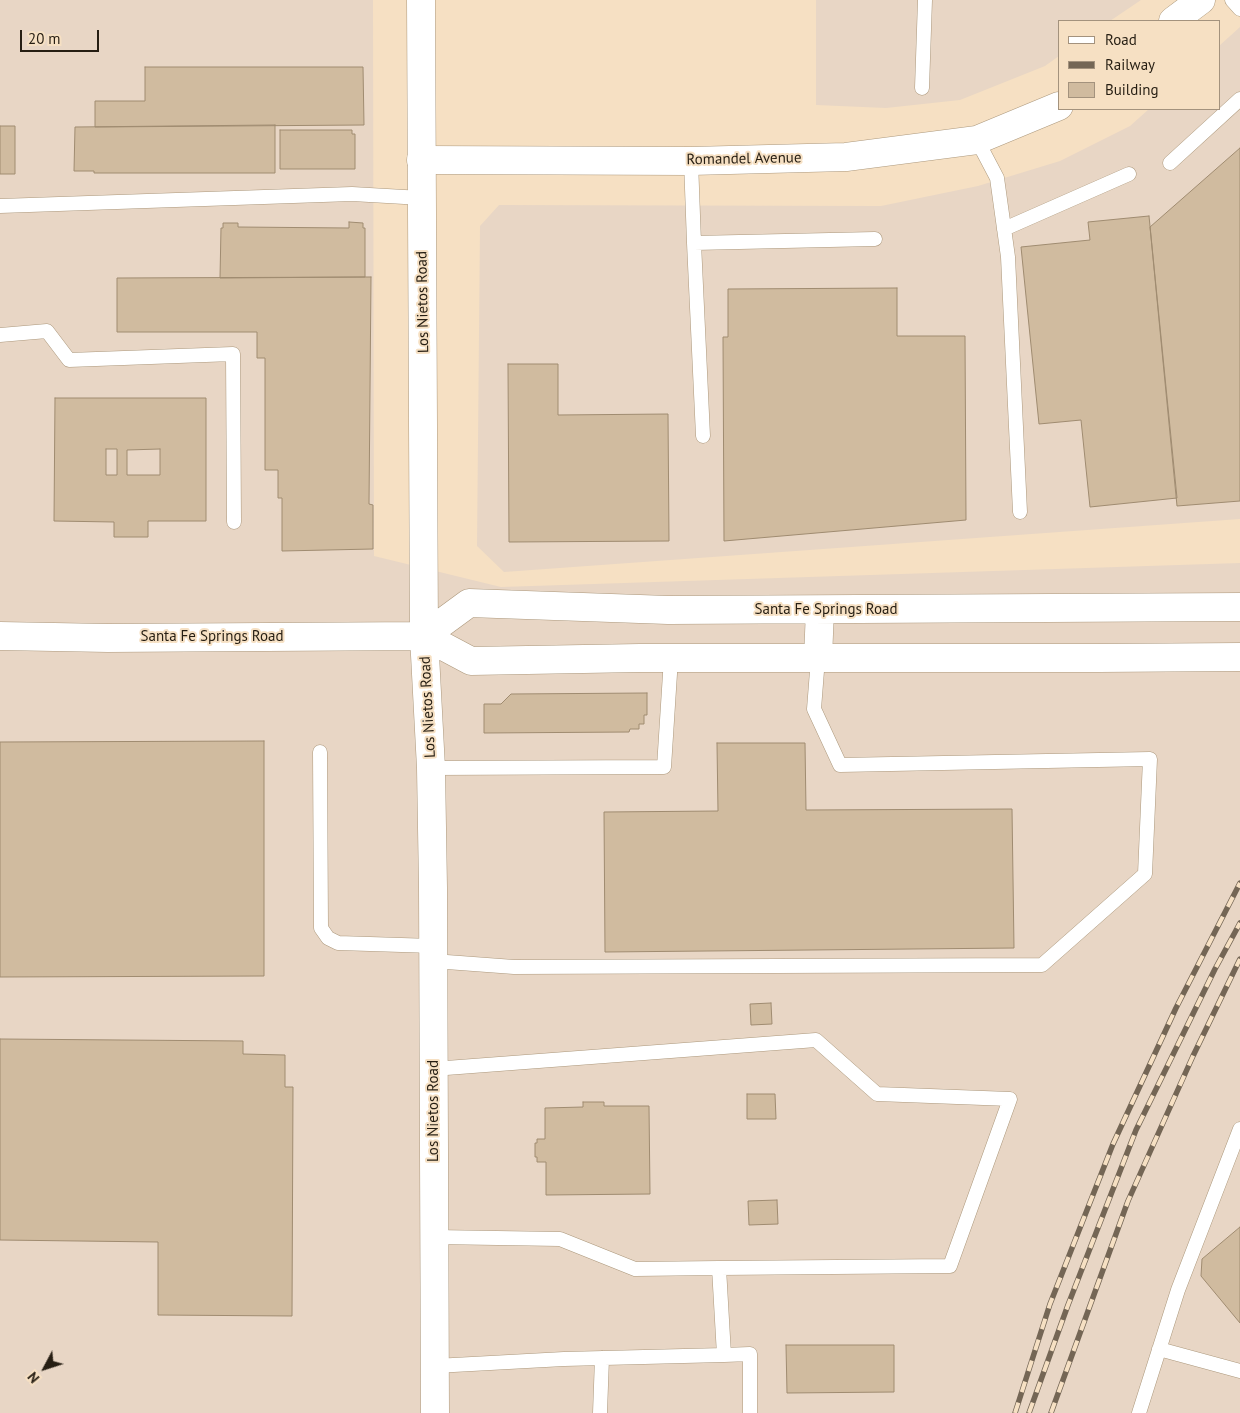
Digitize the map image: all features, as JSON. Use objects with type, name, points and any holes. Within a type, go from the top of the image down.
[{"type":"main road","name":"Los Nietos Road","points":[[421,0],[424,636],[431,768],[435,1413]]},
{"type":"main road","points":[[1174,20],[1201,0]]},
{"type":"main road","name":"Romandel Avenue","points":[[421,160],[691,161],[846,157],[977,140],[1058,106]]},
{"type":"main road","name":"Santa Fe Springs Road","points":[[424,636],[469,603],[668,610],[1240,607]]},
{"type":"main road","points":[[818,658],[820,610]]},
{"type":"main road","name":"Santa Fe Springs Road","points":[[0,636],[108,638],[424,636],[471,661],[671,658],[1240,657]]},
{"type":"lane","points":[[922,88],[925,0]]},
{"type":"lane","points":[[1232,0],[1240,9]]},
{"type":"lane","points":[[1170,163],[1240,99]]},
{"type":"lane","points":[[977,140],[997,178],[1008,257],[1020,512]]},
{"type":"lane","points":[[691,161],[704,436]]},
{"type":"lane","points":[[1004,229],[1129,174]]},
{"type":"lane","points":[[0,206],[352,194],[422,198]]},
{"type":"lane","points":[[694,244],[875,239]]},
{"type":"lane","points":[[0,335],[47,331],[69,360],[233,354],[234,522]]},
{"type":"lane","points":[[431,768],[664,768],[671,658]]},
{"type":"lane","points":[[320,752],[321,928],[328,938],[338,943],[433,953],[514,966],[1042,965],[1145,874],[1150,759],[840,765],[814,710],[818,658]]},
{"type":"lane","points":[[433,1069],[816,1040],[877,1094],[1010,1099],[950,1266],[635,1269],[560,1239],[434,1237]]},
{"type":"lane","points":[[1139,1413],[1178,1290],[1240,1129]]},
{"type":"lane","points":[[719,1268],[724,1355]]},
{"type":"lane","points":[[1160,1349],[1240,1371]]},
{"type":"lane","points":[[435,1366],[564,1359],[750,1354],[750,1413]]},
{"type":"lane","points":[[600,1413],[602,1358]]},
{"type":"shaded area","points":[[0,0],[373,0],[374,556],[501,587],[1240,563],[1240,1413],[0,1413]]},
{"type":"shaded area","points":[[816,0],[1141,0],[1111,20],[1058,20],[1058,57],[1045,66],[960,100],[886,108],[816,105]]},
{"type":"shaded area","points":[[1240,27],[1240,519],[504,572],[477,546],[480,226],[499,205],[881,206],[978,186],[1060,161],[1130,126],[1148,110],[1220,110],[1220,45]]},
{"type":"building","points":[[145,67],[363,67],[364,125],[95,127],[95,101],[145,101]]},
{"type":"building","points":[[275,125],[275,173],[94,173],[94,171],[74,171],[75,127]]},
{"type":"building","points":[[0,126],[15,126],[15,174],[0,174]]},
{"type":"building","points":[[280,130],[352,130],[352,134],[355,134],[355,169],[280,169]]},
{"type":"building","points":[[1240,148],[1240,501],[1177,506],[1150,227]]},
{"type":"building","points":[[1149,216],[1177,498],[1090,507],[1081,420],[1039,424],[1021,247],[1090,240],[1088,222]]},
{"type":"building","points":[[349,222],[363,223],[363,228],[365,228],[365,277],[220,278],[221,228],[223,228],[223,223],[238,223],[238,227],[349,228]]},
{"type":"building","points":[[371,277],[369,504],[373,505],[373,549],[282,551],[282,498],[278,498],[278,470],[265,470],[265,358],[257,358],[257,332],[117,332],[117,278]]},
{"type":"building","points":[[897,288],[897,336],[965,336],[966,520],[724,541],[723,337],[728,337],[728,289]]},
{"type":"building","points":[[508,364],[558,364],[558,415],[668,414],[669,541],[509,542]]},
{"type":"building","points":[[55,398],[206,398],[206,521],[148,521],[148,537],[114,537],[114,522],[54,521]],"holes":[[[106,449],[117,449],[117,475],[106,475]],[[160,449],[160,475],[127,475],[127,450]]]},
{"type":"building","points":[[647,693],[647,715],[644,715],[644,724],[639,724],[639,729],[630,729],[629,732],[484,733],[484,704],[501,704],[511,694]]},
{"type":"building","points":[[264,741],[264,976],[0,977],[0,742]]},
{"type":"building","points":[[717,743],[805,743],[806,810],[1012,809],[1014,948],[605,952],[604,812],[718,811]]},
{"type":"building","points":[[771,1003],[772,1024],[751,1025],[750,1004]]},
{"type":"building","points":[[0,1039],[243,1041],[243,1054],[285,1055],[285,1087],[293,1087],[292,1316],[158,1315],[158,1242],[0,1240]]},
{"type":"building","points":[[747,1094],[775,1094],[776,1119],[747,1119]]},
{"type":"building","points":[[583,1102],[604,1102],[604,1106],[649,1106],[650,1194],[546,1195],[546,1162],[537,1162],[537,1157],[535,1157],[535,1143],[537,1143],[537,1139],[545,1139],[545,1108],[583,1107]]},
{"type":"building","points":[[777,1200],[778,1224],[749,1225],[748,1201]]},
{"type":"building","points":[[1240,1227],[1240,1323],[1201,1276],[1202,1259]]},
{"type":"building","points":[[786,1345],[894,1345],[894,1392],[787,1393]]},
{"type":"railway","points":[[1015,1413],[1050,1304],[1113,1144],[1176,1008],[1240,883]]},
{"type":"railway","points":[[1029,1413],[1068,1305],[1136,1130],[1215,969],[1240,923]]},
{"type":"railway","points":[[1051,1413],[1128,1201],[1193,1056],[1240,959]]}]
